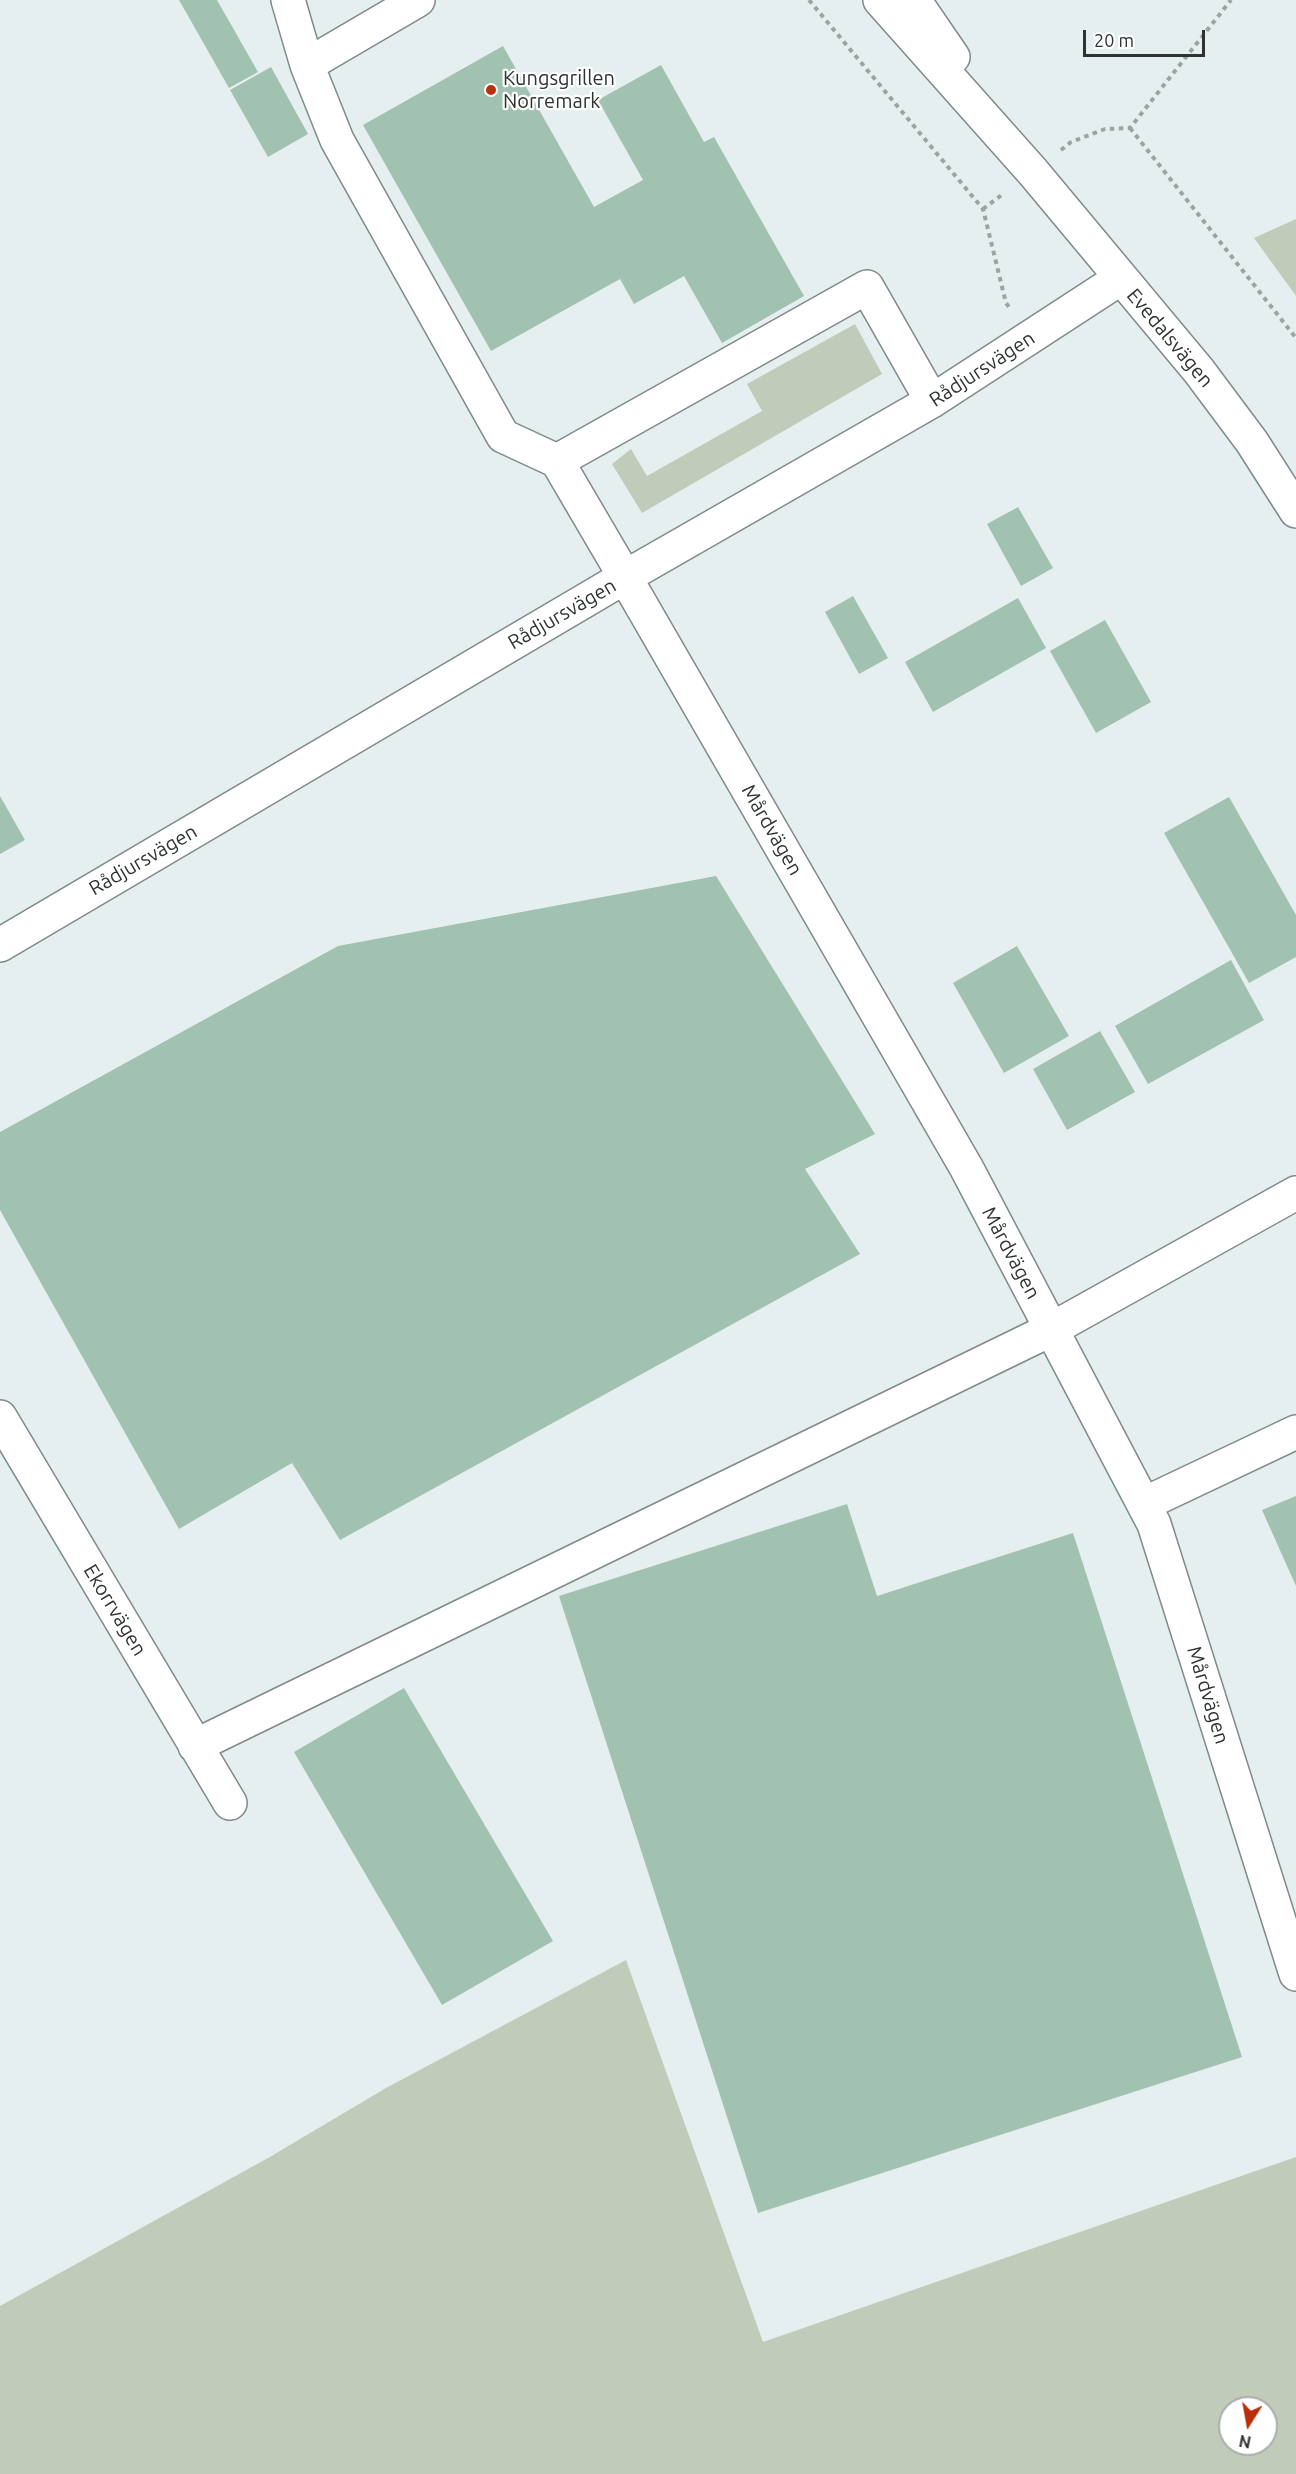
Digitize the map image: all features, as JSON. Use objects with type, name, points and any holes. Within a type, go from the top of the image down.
[{"type":"street","points":[[288,0],[307,65],[337,140],[503,436],[557,461],[867,287],[932,401]]},
{"type":"street","points":[[307,65],[418,0]]},
{"type":"street","name":"Evedalsvägen","points":[[880,0],[1033,172],[1199,371],[1246,433],[1296,512]]},
{"type":"street","name":"Evedalsvägen","points":[[914,0],[1033,172]]},
{"type":"street","name":"Rådjursvägen","points":[[0,945],[625,577],[932,401],[1121,278]]},
{"type":"street","name":"Mårdvägen","points":[[557,461],[966,1167],[1154,1524],[1296,1974]]},
{"type":"street","points":[[195,1746],[1052,1329],[1296,1193]]},
{"type":"street","name":"Ekorrvägen","points":[[0,1417],[230,1803]]},
{"type":"street","points":[[1144,1504],[1296,1432]]},
{"type":"path","points":[[809,0],[983,209],[1006,303],[1031,338]]},
{"type":"path","points":[[1033,172],[1071,142],[1105,129],[1130,128],[1231,0]]},
{"type":"path","points":[[1130,128],[1296,338]]},
{"type":"green space","points":[[1296,219],[1296,296],[1254,238]]},
{"type":"green space","points":[[855,324],[882,374],[642,513],[612,464],[631,449],[647,476],[762,411],[747,384]]},
{"type":"green space","points":[[626,1960],[763,2342],[1296,2157],[1296,2474],[0,2474],[0,2306],[268,2158],[386,2088]]},
{"type":"building","points":[[179,0],[217,0],[258,72],[229,88]]},
{"type":"building","points":[[503,46],[594,207],[643,180],[598,100],[661,65],[704,142],[714,137],[804,296],[722,343],[684,276],[634,304],[620,279],[491,351],[363,125]]},
{"type":"building","points":[[271,67],[308,134],[268,157],[230,90]]},
{"type":"building","points":[[1018,507],[1053,568],[1021,586],[987,524]]},
{"type":"building","points":[[853,596],[888,658],[859,674],[825,612]]},
{"type":"building","points":[[1018,598],[1046,648],[933,712],[905,662]]},
{"type":"building","points":[[1105,620],[1151,702],[1096,733],[1050,651]]},
{"type":"building","points":[[0,796],[25,840],[0,854]]},
{"type":"building","points":[[1229,797],[1296,915],[1296,957],[1249,983],[1164,833]]},
{"type":"building","points":[[716,876],[875,1134],[805,1169],[860,1254],[340,1540],[292,1463],[179,1529],[0,1210],[0,1132],[338,946]]},
{"type":"building","points":[[1017,946],[1069,1036],[1004,1073],[953,983]]},
{"type":"building","points":[[1231,960],[1264,1020],[1148,1084],[1115,1026]]},
{"type":"building","points":[[1100,1031],[1135,1092],[1067,1130],[1033,1069]]},
{"type":"building","points":[[1296,1496],[1296,1586],[1262,1510]]},
{"type":"building","points":[[847,1504],[877,1596],[1073,1533],[1242,2057],[758,2213],[559,1596]]},
{"type":"building","points":[[404,1688],[553,1941],[442,2005],[294,1752]]},
{"type":"place","name":"Kungsgrillen Norremark","points":[[491,90]]}]
